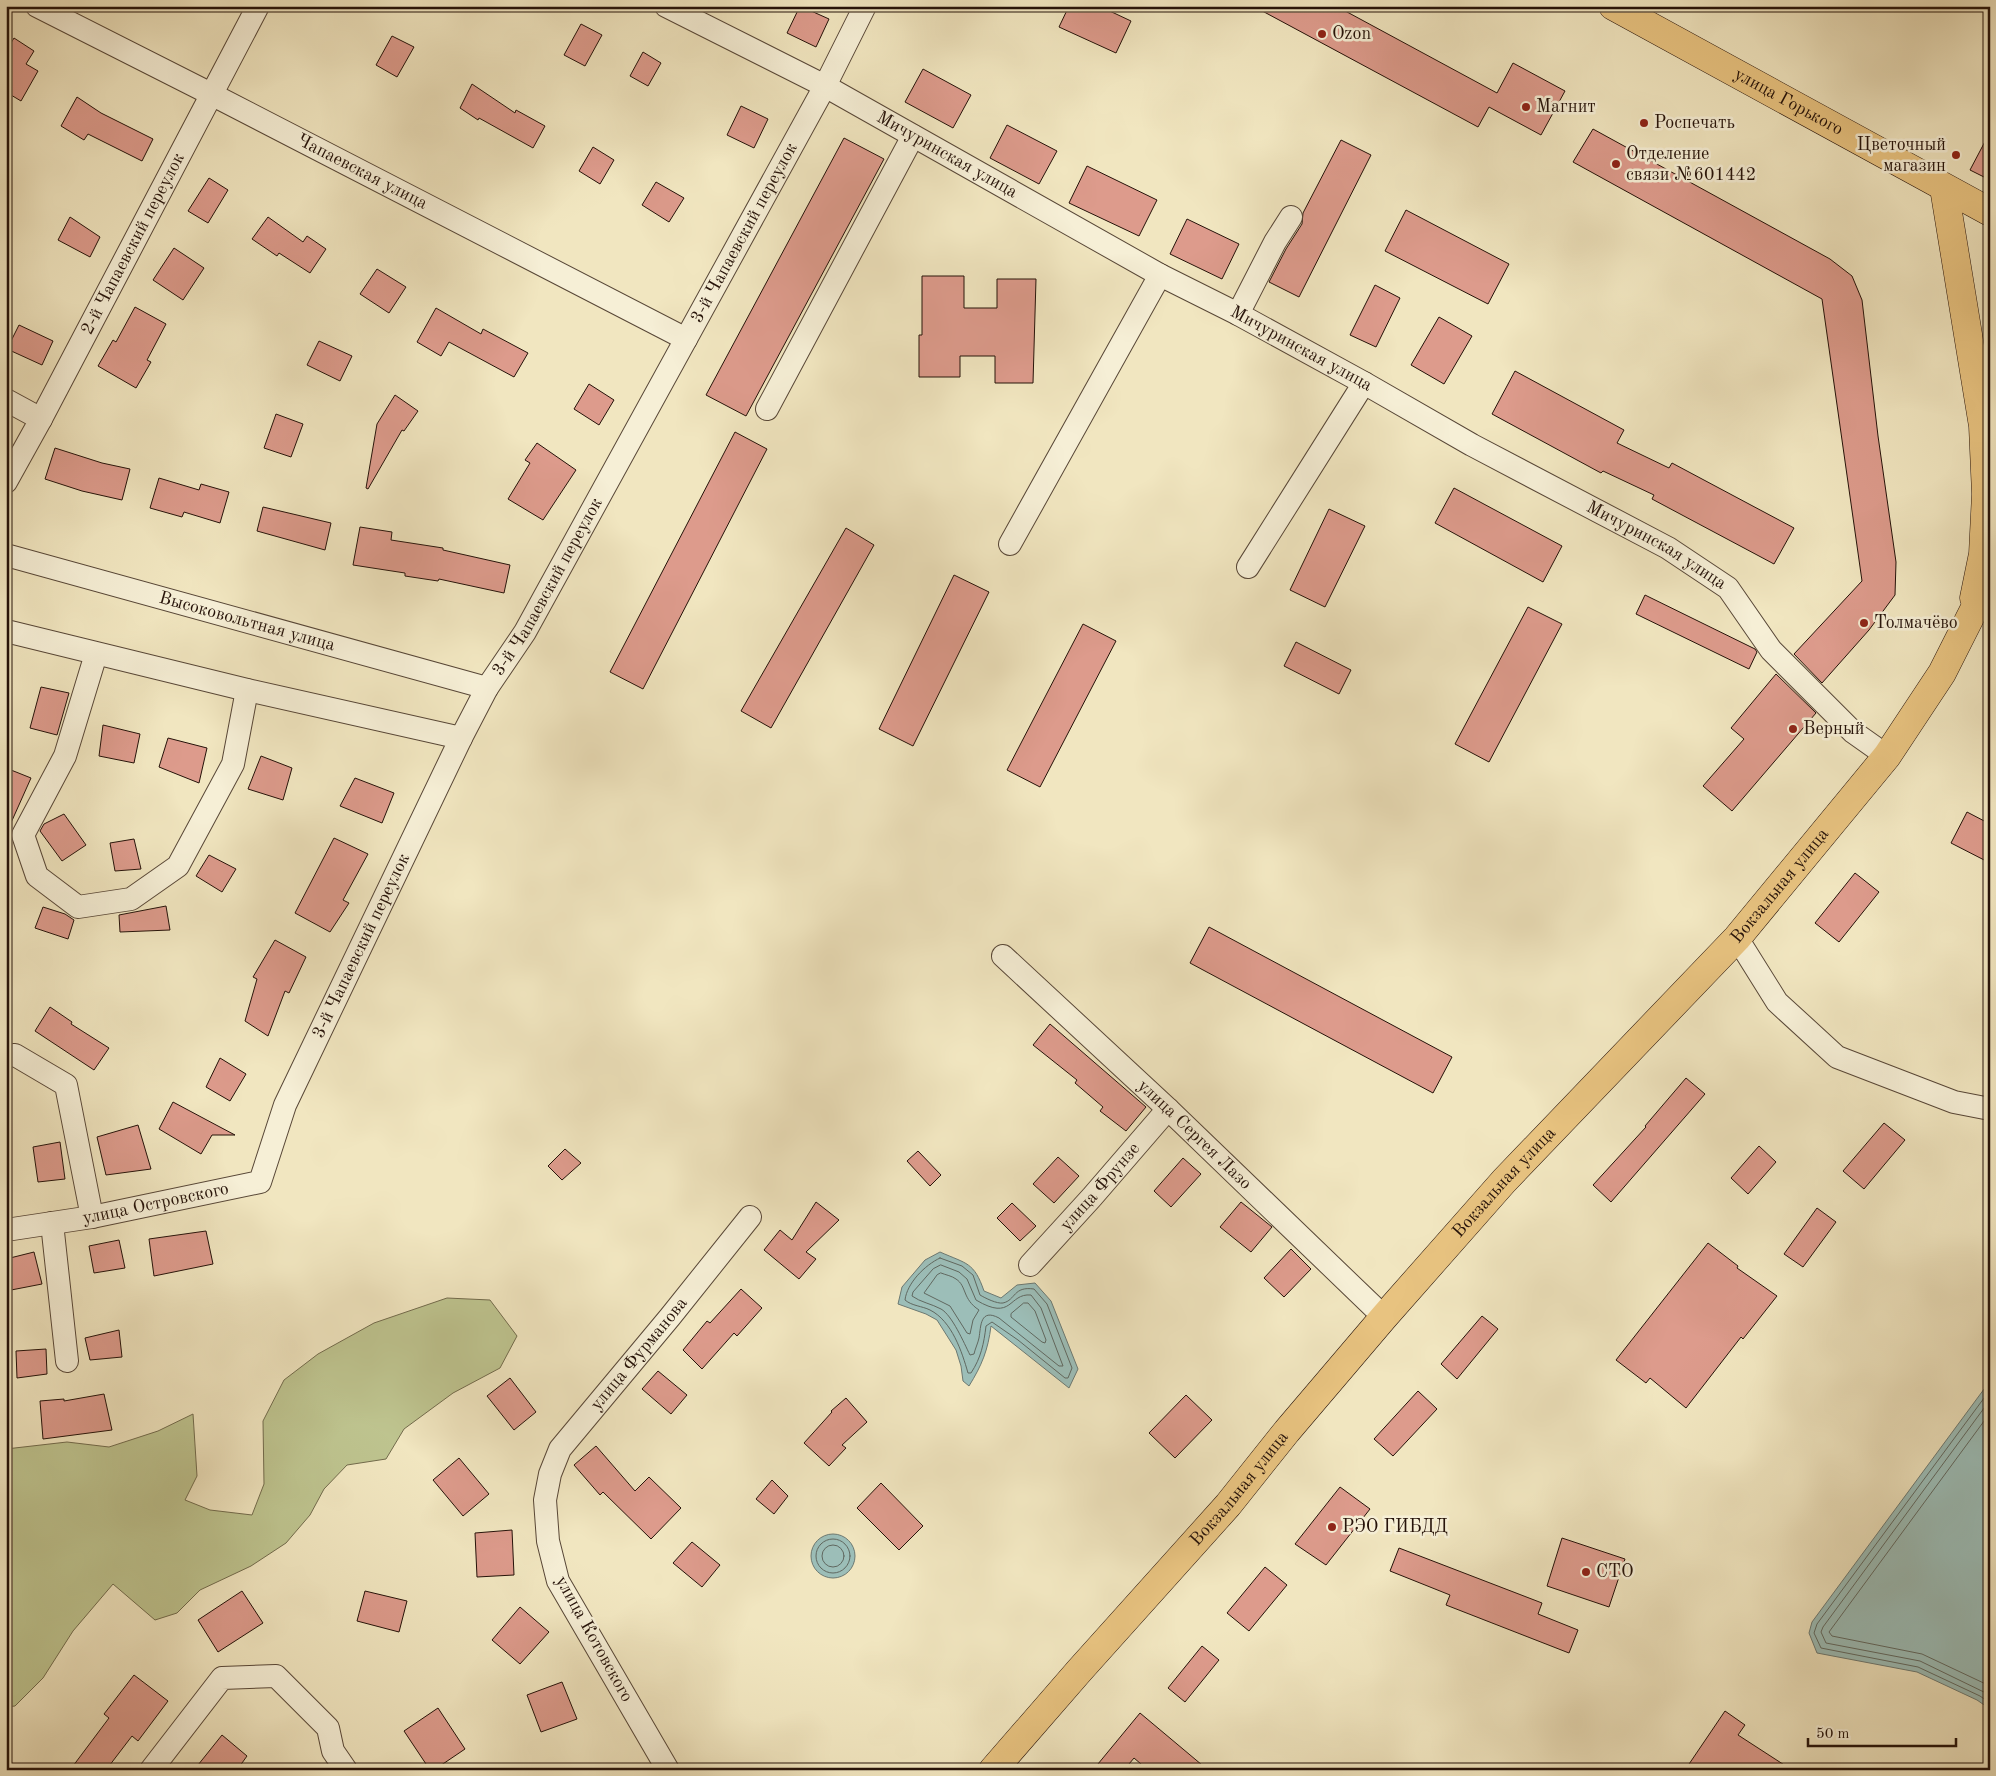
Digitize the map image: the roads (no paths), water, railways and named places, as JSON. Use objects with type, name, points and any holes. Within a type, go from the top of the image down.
[{"type":"main road","name":"улица Горького","points":[[1613,6],[1990,212]]},
{"type":"main road","points":[[1944,188],[1986,434],[1983,554],[1970,619]]},
{"type":"main road","name":"Вокзальная улица","points":[[993,1770],[1079,1670],[1228,1505],[1287,1431],[1384,1317],[1548,1134],[1737,938],[1887,756],[1942,673],[1990,578]]},
{"type":"street","name":"Чапаевская улица","points":[[37,6],[212,94],[686,339]]},
{"type":"street","name":"2-й Чапаевский переулок","points":[[6,482],[258,6]]},
{"type":"street","name":"Мичуринская улица","points":[[666,6],[825,86],[1160,275],[1238,314],[1472,445],[1668,548],[1728,588],[1771,650],[1853,732],[1887,756]]},
{"type":"street","name":"3-й Чапаевский переулок","points":[[260,1182],[285,1105],[461,738],[487,688],[524,632],[686,339],[825,86],[865,6]]},
{"type":"street","points":[[768,409],[913,136]]},
{"type":"street","points":[[1238,314],[1275,242],[1291,217]]},
{"type":"street","points":[[1010,544],[1160,275]]},
{"type":"street","points":[[1248,567],[1364,383]]},
{"type":"street","points":[[6,400],[41,419]]},
{"type":"street","name":"Высоковольтная улица","points":[[6,555],[487,688]]},
{"type":"street","points":[[6,631],[247,690],[461,738]]},
{"type":"street","points":[[96,654],[64,756],[23,835],[37,876],[78,907],[131,899],[178,866],[233,764],[247,690]]},
{"type":"street","points":[[1737,938],[1777,1002],[1837,1057],[1954,1102],[1990,1109]]},
{"type":"street","name":"улица Сергея Лазо","points":[[1003,956],[1168,1108],[1384,1317]]},
{"type":"street","points":[[6,1056],[15,1055],[66,1085],[92,1217]]},
{"type":"street","name":"улица Фрунзе","points":[[1030,1264],[1092,1197],[1168,1108]]},
{"type":"street","name":"улица Островского","points":[[6,1230],[92,1217],[260,1182]]},
{"type":"street","name":"улица Фурманова","points":[[545,1500],[550,1474],[560,1449],[750,1217]]},
{"type":"street","points":[[52,1223],[66,1361]]},
{"type":"street","name":"улица Котовского","points":[[545,1500],[548,1541],[558,1581],[668,1770]]},
{"type":"street","points":[[152,1770],[222,1678],[276,1676],[328,1728],[333,1751],[346,1770]]},
{"type":"water","points":[[940,1252],[968,1265],[977,1274],[984,1291],[1001,1298],[1017,1285],[1035,1283],[1051,1301],[1078,1369],[1069,1388],[991,1326],[984,1357],[978,1371],[969,1386],[963,1381],[956,1350],[937,1320],[898,1304],[902,1287],[925,1260]]},
{"type":"water","points":[[1990,1381],[1990,1709],[1977,1700],[1917,1672],[1817,1653],[1809,1633],[1812,1622]]},
{"type":"water","points":[[829,1534],[837,1534],[849,1540],[855,1556],[849,1572],[837,1578],[829,1578],[817,1572],[811,1560],[811,1552],[817,1540]]},
{"type":"place","name":"Ozon","points":[[1322,34]]},
{"type":"place","name":"Магнит","points":[[1526,107]]},
{"type":"place","name":"Роспечать","points":[[1644,123]]},
{"type":"place","name":"Цветочный магазин","points":[[1956,155]]},
{"type":"place","name":"Отделение связи №601442","points":[[1616,164]]},
{"type":"place","name":"Толмачёво","points":[[1864,623]]},
{"type":"place","name":"Верный","points":[[1793,729]]},
{"type":"place","name":"РЭО ГИБДД","points":[[1332,1527]]},
{"type":"place","name":"СТО","points":[[1586,1572]]}]
